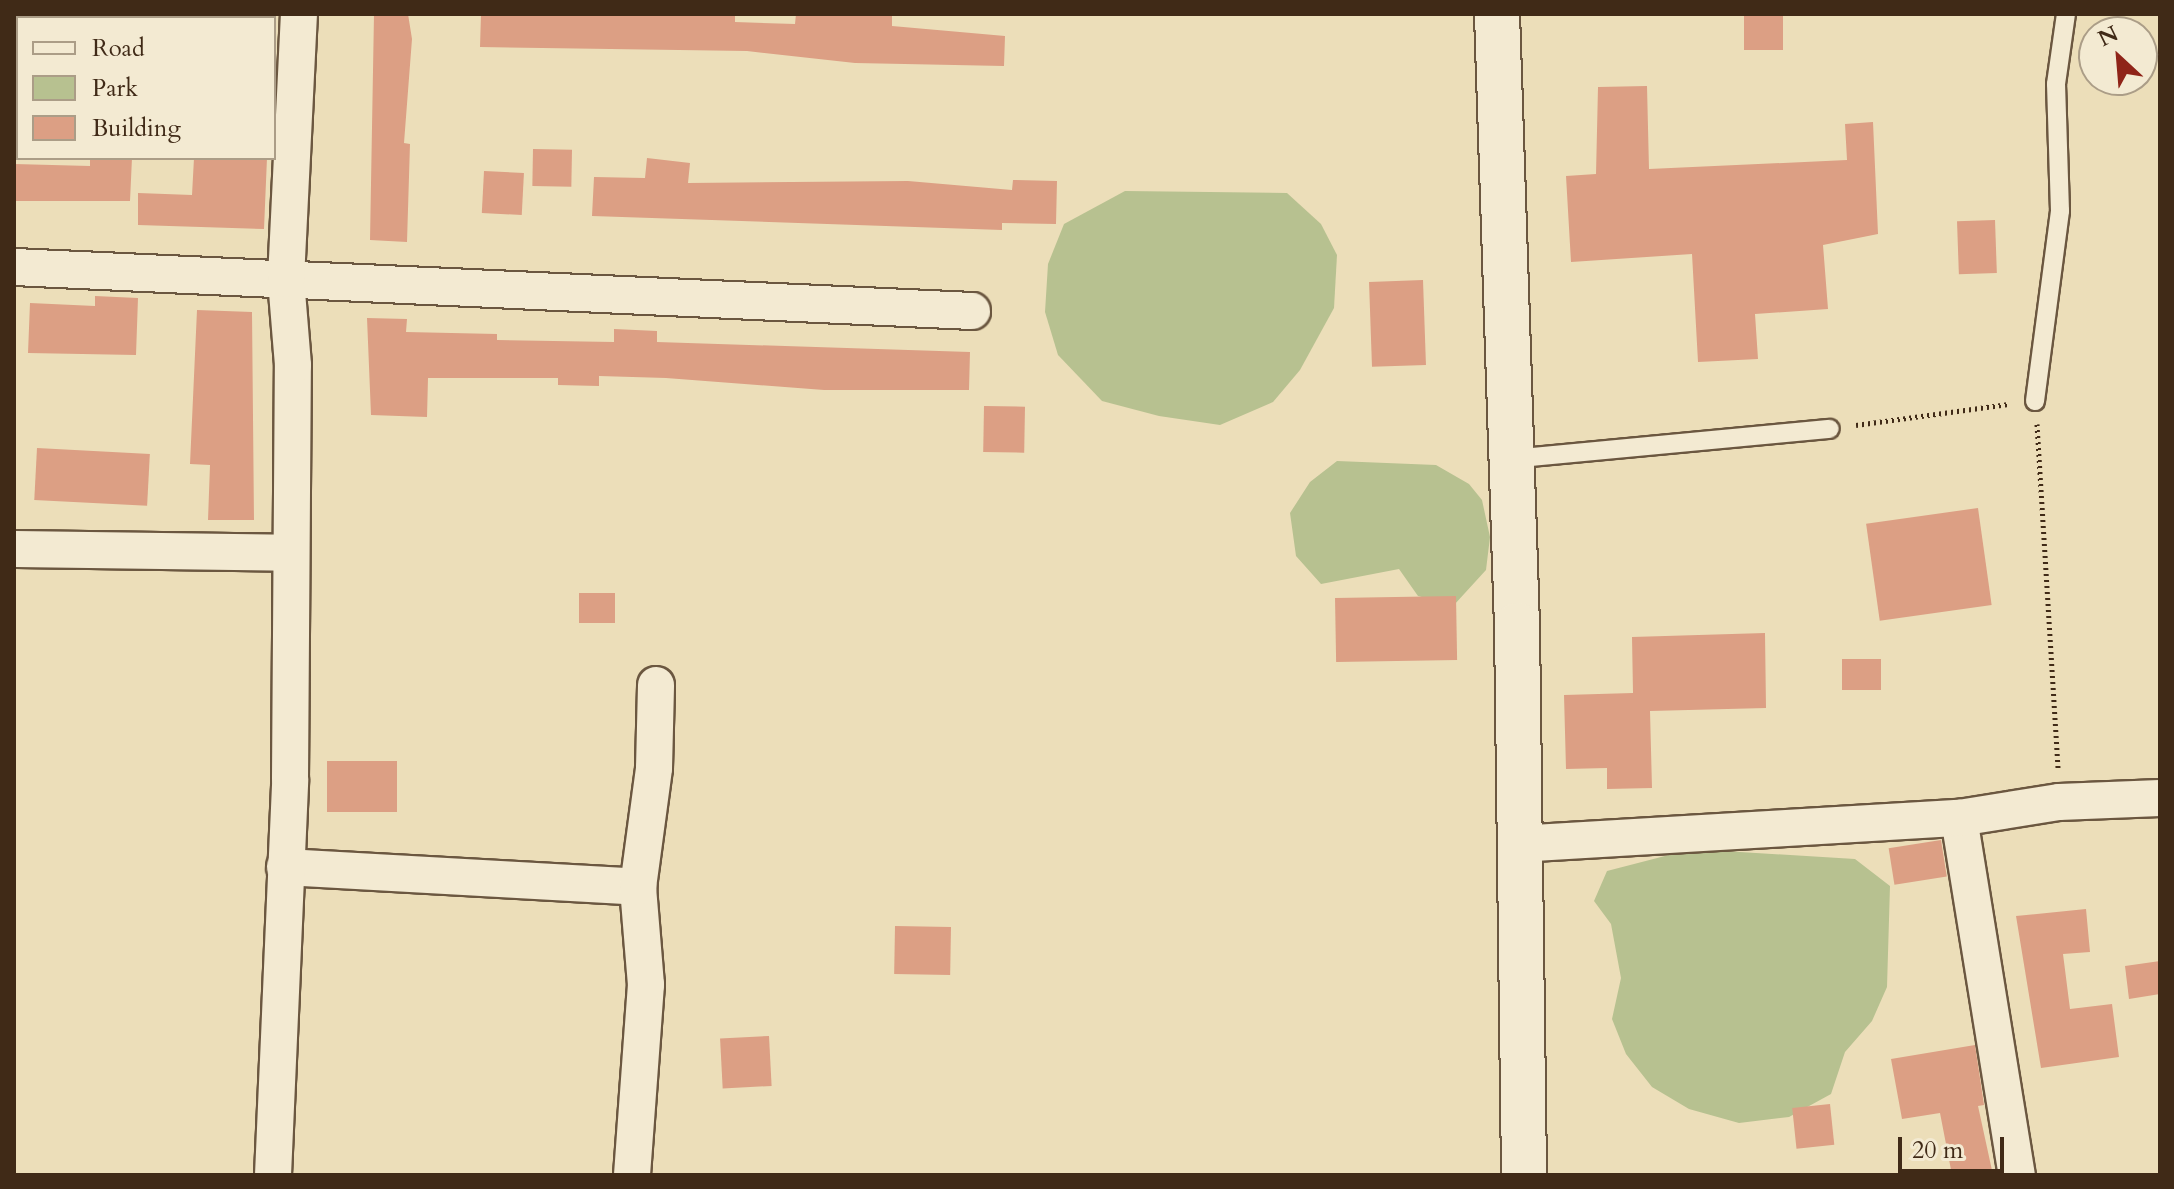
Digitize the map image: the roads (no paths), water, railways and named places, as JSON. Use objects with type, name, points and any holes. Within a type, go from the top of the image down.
[{"type":"street","points":[[273,1175],[285,867],[293,365],[286,279],[299,14]]},
{"type":"street","points":[[1497,14],[1507,460],[1517,625],[1517,844],[1524,1175]]},
{"type":"street","points":[[14,267],[972,311]]},
{"type":"street","points":[[14,549],[289,553]]},
{"type":"street","points":[[632,1175],[646,985],[638,887],[654,768],[656,685]]},
{"type":"street","points":[[1517,844],[1959,818],[2059,802],[2160,798]]},
{"type":"street","points":[[1959,818],[2017,1175]]},
{"type":"street","points":[[285,867],[638,887]]},
{"type":"lane","points":[[2035,401],[2060,211],[2056,84],[2066,14]]},
{"type":"lane","points":[[1507,460],[1830,429]]}]
